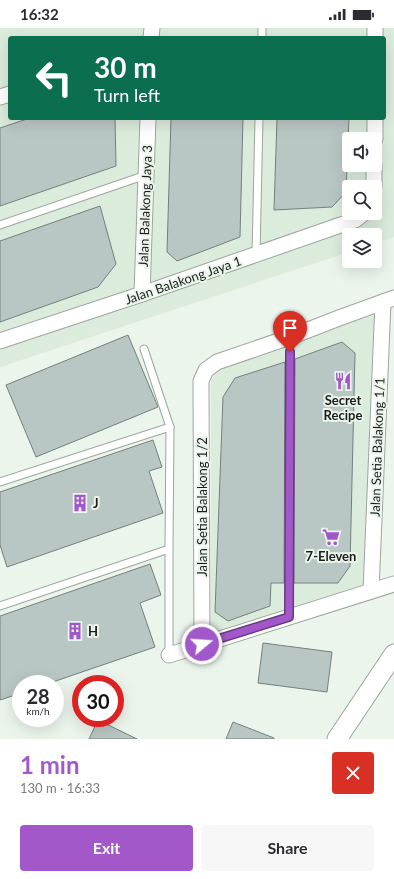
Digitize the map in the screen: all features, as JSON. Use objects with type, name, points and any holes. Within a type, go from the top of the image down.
[{"type":"street","name":"Jalan Balakong Jaya 3","points":[[142,294],[148,120]]},
{"type":"street","points":[[375,120],[375,132]]},
{"type":"street","name":"Jalan Balakong Jaya 1","points":[[0,341],[142,294],[355,220]]},
{"type":"street","points":[[290,337],[388,300]]},
{"type":"street","name":"Jalan Setia Balakong 1/1","points":[[371,591],[388,300]]},
{"type":"street","name":"Jalan Setia Balakong 1/2","points":[[202,644],[201,381],[206,370],[217,362],[290,337]]},
{"type":"street","points":[[169,655],[394,584]]},
{"type":"street","points":[[337,739],[394,654]]},
{"type":"lane","points":[[256,255],[259,120]]},
{"type":"lane","points":[[0,225],[146,175]]},
{"type":"lane","points":[[289,617],[290,337]]},
{"type":"lane","points":[[144,349],[170,427],[169,655]]},
{"type":"lane","points":[[0,482],[170,427]]},
{"type":"lane","points":[[0,606],[169,549]]},
{"type":"shaded area","points":[[0,28],[394,28],[394,237],[382,241],[382,228],[342,228],[342,254],[0,367]]},
{"type":"shaded area","points":[[376,312],[364,588],[211,636],[211,381],[217,370]]},
{"type":"building","points":[[24,120],[115,120],[116,166],[0,206],[0,128]]},
{"type":"building","points":[[171,120],[243,120],[240,237],[177,261],[167,252]]},
{"type":"building","points":[[277,120],[349,120],[348,132],[342,132],[342,172],[347,172],[346,180],[342,180],[342,196],[332,207],[274,210]]},
{"type":"building","points":[[100,206],[116,264],[98,287],[0,322],[0,241]]},
{"type":"building","points":[[128,335],[158,407],[36,457],[6,385]]},
{"type":"building","points":[[342,342],[355,353],[350,566],[338,583],[294,583],[295,359]]},
{"type":"building","points":[[285,362],[284,583],[271,583],[270,606],[228,621],[215,612],[223,397],[235,378]]},
{"type":"building","name":"J","points":[[153,440],[162,467],[149,471],[163,513],[7,567],[0,545],[0,492]]},
{"type":"building","name":"H","points":[[150,564],[161,595],[140,603],[155,647],[64,678],[64,675],[12,675],[12,696],[0,700],[0,616]]},
{"type":"building","points":[[263,643],[332,652],[327,692],[258,683]]},
{"type":"building","points":[[233,722],[274,738],[274,739],[226,739]]},
{"type":"building","points":[[95,727],[112,727],[137,739],[89,739]]},
{"type":"place","name":"Secret Recipe","points":[[343,381]]},
{"type":"place","name":"J","points":[[80,503]]},
{"type":"place","name":"7-Eleven","points":[[331,537]]},
{"type":"place","name":"H","points":[[75,631]]},
{"type":"route","points":[[202,644],[289,617],[290,352]]}]
